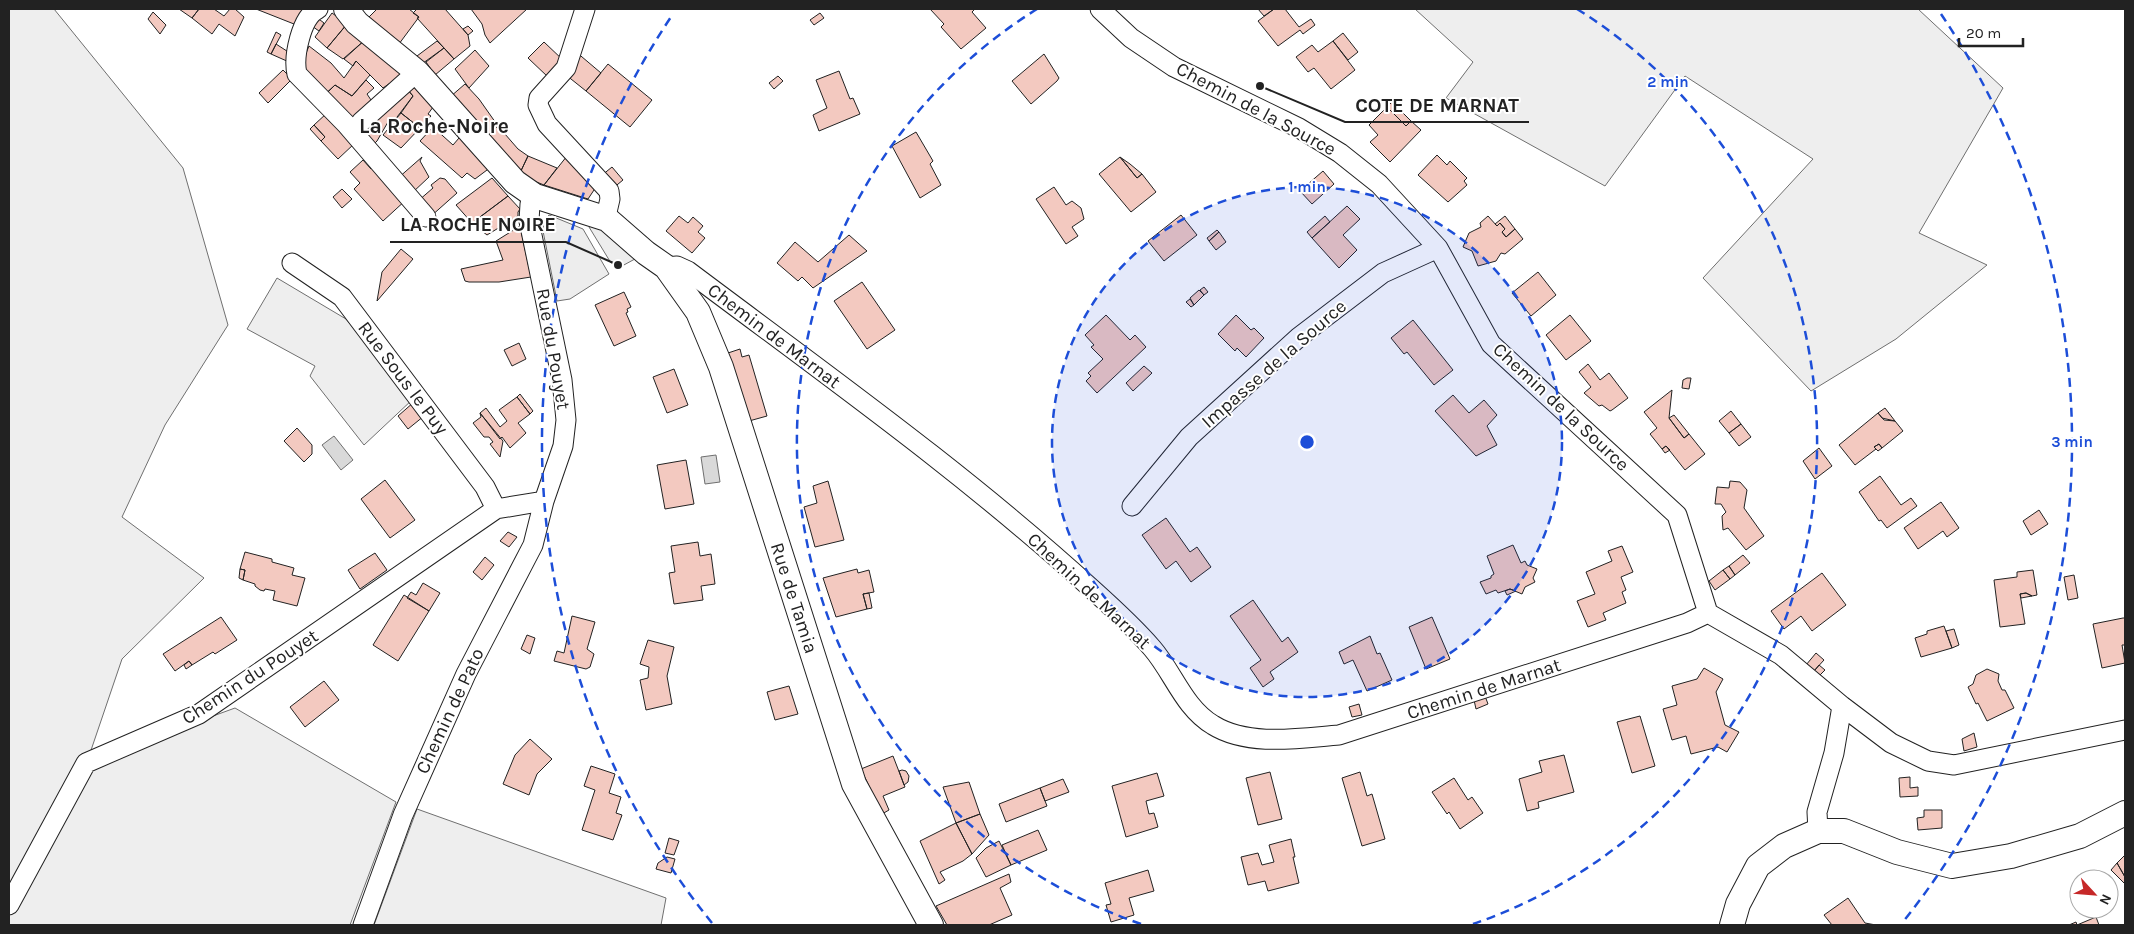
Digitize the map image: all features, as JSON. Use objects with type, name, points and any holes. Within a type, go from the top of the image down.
[{"type":"street","points":[[318,9],[312,11],[304,22],[295,64],[297,74],[346,124],[426,217]]},
{"type":"street","points":[[338,9],[346,9]]},
{"type":"street","name":"Rue de Tamia","points":[[346,9],[357,23],[417,72],[515,182],[535,196],[607,219],[646,253],[666,267],[698,312],[721,367],[854,784],[931,925]]},
{"type":"street","points":[[586,9],[566,68],[539,98],[538,105],[547,124],[609,191],[610,199],[607,212],[599,216]]},
{"type":"street","name":"Chemin de la Source","points":[[1100,9],[1131,38],[1174,67],[1299,128],[1340,153],[1380,184],[1438,248],[1491,344],[1677,515],[1708,613]]},
{"type":"street","points":[[361,122],[417,72]]},
{"type":"street","name":"Rue du Pouyet","points":[[535,196],[530,204],[529,221],[562,380],[566,420],[563,446],[544,501]]},
{"type":"street","name":"Impasse de la Source","points":[[1132,506],[1189,438],[1300,337],[1383,273],[1438,248]]},
{"type":"street","name":"Rue Sous le Puy","points":[[292,263],[342,297],[485,487],[496,509]]},
{"type":"street","name":"Chemin de Marnat","points":[[666,267],[676,266],[688,271],[887,421],[1005,514],[1093,590],[1153,649],[1194,710],[1214,726],[1241,736],[1280,740],[1340,735],[1687,623],[1708,613]]},
{"type":"street","name":"Chemin du Pouyet","points":[[9,904],[86,763],[199,714],[496,509],[544,501]]},
{"type":"street","name":"Chemin de Pato","points":[[363,925],[414,789],[466,674],[533,545],[544,501]]},
{"type":"street","points":[[1708,613],[1781,654],[1842,706],[1891,743],[1928,761],[1954,765],[2125,730]]},
{"type":"street","points":[[1818,831],[1816,812],[1834,753],[1842,706]]},
{"type":"street","points":[[1732,925],[1738,904],[1758,866],[1784,846],[1818,831],[1844,831],[1897,852],[1952,866],[2011,856],[2080,836],[2125,813]]},
{"type":"shaded area","points":[[9,9],[54,9],[183,168],[228,325],[165,425],[122,517],[204,578],[122,659],[87,762],[235,708],[396,802],[350,925],[9,925]]},
{"type":"shaded area","points":[[1415,9],[1918,9],[2003,88],[1919,233],[1987,265],[1896,339],[1811,391],[1703,278],[1813,159],[1685,76],[1605,186],[1446,98],[1473,62]]},
{"type":"shaded area","points":[[549,215],[583,229],[609,274],[570,299],[557,301],[543,231],[544,221]]},
{"type":"shaded area","points":[[607,219],[646,253],[622,266],[619,261],[611,263],[589,227]]},
{"type":"shaded area","points":[[277,278],[346,319],[413,399],[364,445],[310,376],[315,366],[247,329]]},
{"type":"shaded area","points":[[334,436],[353,460],[341,470],[322,445]]},
{"type":"shaded area","points":[[716,455],[720,482],[705,484],[701,457]]},
{"type":"shaded area","points":[[417,809],[666,898],[661,925],[374,925]]},
{"type":"building","points":[[179,9],[199,9],[192,18]]},
{"type":"building","points":[[199,9],[214,9],[224,16],[230,9],[235,9],[244,17],[235,36],[219,24],[212,34],[192,18]]},
{"type":"building","points":[[256,9],[304,9],[294,24]]},
{"type":"building","points":[[377,9],[409,9],[419,17],[396,48],[366,20]]},
{"type":"building","points":[[417,9],[445,9],[468,35],[470,46],[454,59],[417,18],[419,17],[413,13]]},
{"type":"building","points":[[471,9],[527,9],[490,43],[485,35],[482,24]]},
{"type":"building","points":[[930,9],[975,9],[972,12],[986,28],[961,49],[941,27],[944,24]]},
{"type":"building","points":[[1258,9],[1274,9],[1264,16]]},
{"type":"building","points":[[1274,9],[1285,9],[1299,27],[1311,19],[1315,25],[1303,34],[1300,30],[1278,46],[1258,21]]},
{"type":"building","points":[[153,12],[166,25],[160,34],[148,19]]},
{"type":"building","points":[[332,13],[347,24],[327,48],[315,37]]},
{"type":"building","points":[[820,13],[824,18],[814,25],[810,20]]},
{"type":"building","points":[[315,16],[324,23],[319,31],[309,24]]},
{"type":"building","points":[[347,24],[366,39],[343,59],[327,48]]},
{"type":"building","points":[[468,26],[473,31],[468,35],[463,29]]},
{"type":"building","points":[[276,32],[281,35],[271,54],[267,52]]},
{"type":"building","points":[[1343,33],[1358,52],[1348,60],[1333,41]]},
{"type":"building","points":[[366,39],[402,75],[383,88],[356,61],[353,66],[344,59]]},
{"type":"building","points":[[437,41],[444,48],[419,66],[413,59]]},
{"type":"building","points":[[1333,41],[1355,70],[1331,89],[1314,68],[1308,72],[1296,57],[1312,45],[1318,52]]},
{"type":"building","points":[[544,42],[564,61],[548,77],[528,58]]},
{"type":"building","points":[[276,44],[293,55],[289,62],[271,54]]},
{"type":"building","points":[[309,46],[331,63],[344,78],[356,61],[370,75],[352,96],[335,85],[324,95],[299,70]]},
{"type":"building","points":[[444,48],[454,59],[435,75],[426,62]]},
{"type":"building","points":[[475,50],[489,66],[469,88],[455,69]]},
{"type":"building","points":[[575,51],[601,73],[586,91],[566,75]]},
{"type":"building","points":[[1044,54],[1059,78],[1031,104],[1012,81]]},
{"type":"building","points":[[608,64],[652,100],[630,127],[586,91]]},
{"type":"building","points":[[283,70],[292,79],[268,103],[259,93]]},
{"type":"building","points":[[839,71],[850,99],[853,98],[860,114],[819,131],[813,115],[827,108],[816,80]]},
{"type":"building","points":[[778,76],[783,81],[774,89],[769,83]]},
{"type":"building","points":[[366,80],[374,88],[367,94],[373,103],[350,122],[325,95],[335,85],[352,96]]},
{"type":"building","points":[[1260,82],[1264,88],[1260,90],[1256,84]]},
{"type":"building","points":[[418,83],[436,103],[428,114],[431,116],[420,128],[401,113],[413,96],[407,89]]},
{"type":"building","points":[[465,84],[479,99],[498,126],[484,139],[450,97]]},
{"type":"building","points":[[407,89],[413,96],[391,125],[388,122],[372,146],[362,135],[380,113]]},
{"type":"building","points":[[1392,102],[1411,121],[1406,126],[1387,107]]},
{"type":"building","points":[[1387,107],[1406,126],[1411,121],[1421,130],[1390,162],[1370,142],[1378,135],[1369,125]]},
{"type":"building","points":[[327,113],[355,143],[338,159],[321,141],[325,137],[314,125]]},
{"type":"building","points":[[401,113],[420,128],[401,148],[383,135]]},
{"type":"building","points":[[314,125],[325,137],[321,141],[310,129]]},
{"type":"building","points":[[498,126],[518,149],[528,156],[519,175],[484,139]]},
{"type":"building","points":[[433,127],[453,145],[459,138],[464,143],[469,138],[491,167],[475,179],[467,173],[462,178],[420,141]]},
{"type":"building","points":[[916,132],[933,161],[930,164],[941,185],[920,198],[892,146]]},
{"type":"building","points":[[1437,155],[1447,165],[1450,161],[1467,178],[1464,181],[1467,185],[1448,202],[1418,175]]},
{"type":"building","points":[[528,156],[557,168],[544,185],[519,175]]},
{"type":"building","points":[[567,156],[596,187],[588,199],[544,185]]},
{"type":"building","points":[[422,157],[420,161],[429,177],[412,193],[397,179]]},
{"type":"building","points":[[1120,157],[1130,164],[1142,174],[1137,178]]},
{"type":"building","points":[[1120,157],[1137,178],[1142,174],[1156,192],[1131,212],[1099,174]]},
{"type":"building","points":[[363,160],[371,169],[376,164],[407,199],[383,221],[354,189],[360,183],[350,172]]},
{"type":"building","points":[[612,167],[623,180],[612,189],[601,176]]},
{"type":"building","points":[[1323,171],[1334,184],[1312,204],[1300,191]]},
{"type":"building","points":[[440,178],[445,179],[457,193],[430,217],[418,201],[433,188],[431,185]]},
{"type":"building","points":[[492,178],[508,196],[472,223],[456,205]]},
{"type":"building","points":[[1054,187],[1066,205],[1072,201],[1081,208],[1084,219],[1072,227],[1078,236],[1066,244],[1036,199]]},
{"type":"building","points":[[342,189],[352,199],[342,208],[333,197]]},
{"type":"building","points":[[508,196],[520,209],[518,216],[487,235],[472,223]]},
{"type":"building","points":[[1347,206],[1360,219],[1343,235],[1357,250],[1339,268],[1312,238]]},
{"type":"building","points":[[1181,215],[1197,235],[1164,261],[1148,241]]},
{"type":"building","points":[[679,216],[688,223],[693,217],[703,226],[698,232],[705,238],[692,253],[666,231]]},
{"type":"building","points":[[1325,216],[1330,222],[1312,238],[1307,232]]},
{"type":"building","points":[[1488,216],[1497,226],[1500,223],[1505,229],[1502,232],[1506,237],[1515,229],[1523,239],[1505,254],[1501,253],[1496,261],[1478,266],[1472,251],[1463,247],[1469,233],[1481,227],[1480,223]]},
{"type":"building","points":[[1505,216],[1515,229],[1506,237],[1502,232],[1505,229],[1500,223],[1497,226],[1495,224]]},
{"type":"building","points":[[520,226],[531,277],[499,282],[465,281],[461,269],[503,260],[496,241]]},
{"type":"building","points":[[1217,230],[1219,232],[1209,241],[1207,238]]},
{"type":"building","points":[[1219,232],[1226,242],[1216,250],[1209,241]]},
{"type":"building","points":[[849,235],[867,251],[813,288],[802,277],[798,281],[777,263],[795,242],[818,262]]},
{"type":"building","points":[[401,249],[413,259],[377,301],[382,272]]},
{"type":"building","points":[[619,261],[622,266],[616,269],[614,264]]},
{"type":"building","points":[[1538,272],[1556,295],[1531,316],[1512,293]]},
{"type":"building","points":[[862,282],[895,330],[867,349],[834,301]]},
{"type":"building","points":[[1204,287],[1208,292],[1204,295],[1200,290]]},
{"type":"building","points":[[1199,290],[1204,295],[1194,305],[1190,298]]},
{"type":"building","points":[[624,292],[631,307],[627,309],[628,312],[626,313],[636,336],[614,346],[595,305]]},
{"type":"building","points":[[1190,299],[1194,305],[1191,307],[1186,302]]},
{"type":"building","points":[[1106,315],[1130,340],[1135,335],[1146,347],[1097,393],[1086,381],[1091,376],[1088,373],[1103,359],[1091,347],[1094,345],[1085,335]]},
{"type":"building","points":[[1236,315],[1251,330],[1254,328],[1264,338],[1246,357],[1237,348],[1235,351],[1218,334]]},
{"type":"building","points":[[1570,315],[1591,341],[1566,360],[1546,335]]},
{"type":"building","points":[[1413,320],[1453,370],[1434,385],[1407,352],[1404,354],[1391,338]]},
{"type":"building","points":[[519,343],[526,359],[512,366],[504,350]]},
{"type":"building","points":[[740,349],[742,357],[749,355],[767,416],[749,421],[728,353]]},
{"type":"building","points":[[1588,364],[1600,380],[1609,373],[1628,398],[1610,411],[1602,405],[1599,406],[1584,393],[1591,387],[1579,372]]},
{"type":"building","points":[[1144,366],[1152,373],[1133,391],[1126,383]]},
{"type":"building","points":[[674,369],[688,405],[667,413],[653,377]]},
{"type":"building","points":[[1691,378],[1689,389],[1682,388],[1683,380]]},
{"type":"building","points":[[1672,390],[1669,418],[1684,438],[1689,434],[1705,454],[1685,470],[1666,446],[1662,449],[1650,434],[1657,428],[1644,412]]},
{"type":"building","points":[[520,394],[533,411],[530,414],[517,397]]},
{"type":"building","points":[[1453,395],[1469,413],[1484,400],[1497,415],[1487,426],[1497,445],[1476,456],[1435,411]]},
{"type":"building","points":[[517,397],[530,414],[518,423],[526,433],[510,448],[502,437],[500,439],[480,413],[486,408],[500,427],[507,421],[499,410]]},
{"type":"building","points":[[414,402],[424,416],[408,429],[398,416]]},
{"type":"building","points":[[1885,408],[1895,421],[1882,418],[1878,413]]},
{"type":"building","points":[[1731,411],[1741,424],[1729,433],[1719,421]]},
{"type":"building","points":[[480,413],[503,441],[500,457],[490,444],[493,442],[489,437],[484,437],[473,423],[481,417]]},
{"type":"building","points":[[1878,413],[1884,420],[1895,421],[1903,431],[1882,448],[1879,444],[1874,447],[1876,449],[1855,465],[1839,445]]},
{"type":"building","points":[[1674,415],[1689,434],[1684,438],[1669,418]]},
{"type":"building","points":[[1741,424],[1751,437],[1739,446],[1729,433]]},
{"type":"building","points":[[297,428],[312,445],[312,454],[304,462],[284,441]]},
{"type":"building","points":[[1879,444],[1882,448],[1878,451],[1874,447]]},
{"type":"building","points":[[1666,446],[1670,450],[1665,453],[1662,449]]},
{"type":"building","points":[[1819,448],[1832,466],[1815,479],[1803,461]]},
{"type":"building","points":[[686,460],[694,504],[665,509],[657,465]]},
{"type":"building","points":[[1880,476],[1901,505],[1911,498],[1917,506],[1887,528],[1881,520],[1879,521],[1859,492]]},
{"type":"building","points":[[385,480],[415,520],[390,538],[361,499]]},
{"type":"building","points":[[828,481],[844,540],[815,547],[804,507],[817,503],[813,486]]},
{"type":"building","points":[[1730,481],[1740,482],[1747,490],[1744,508],[1764,536],[1746,550],[1728,528],[1723,530],[1722,516],[1726,512],[1721,504],[1715,504],[1717,487],[1729,488]]},
{"type":"building","points":[[1941,502],[1959,528],[1947,537],[1943,531],[1918,549],[1904,528]]},
{"type":"building","points":[[2039,510],[2048,524],[2031,535],[2023,521]]},
{"type":"building","points":[[1166,518],[1190,552],[1197,547],[1211,567],[1191,582],[1176,561],[1166,569],[1142,535]]},
{"type":"building","points":[[508,532],[517,537],[509,547],[500,541]]},
{"type":"building","points":[[698,542],[700,556],[711,554],[715,584],[701,586],[703,600],[674,604],[669,573],[675,572],[671,546]]},
{"type":"building","points":[[1513,545],[1521,563],[1525,561],[1527,565],[1537,569],[1533,578],[1535,582],[1525,587],[1522,594],[1510,589],[1498,593],[1496,590],[1486,594],[1480,582],[1491,578],[1494,574],[1487,556]]},
{"type":"building","points":[[1622,546],[1633,572],[1621,577],[1626,590],[1622,592],[1626,603],[1603,613],[1606,620],[1588,627],[1577,601],[1595,594],[1586,572],[1612,561],[1608,551]]},
{"type":"building","points":[[245,552],[272,559],[272,562],[294,568],[292,575],[305,578],[297,606],[273,600],[275,591],[260,590],[255,584],[243,580],[245,570],[240,569]]},
{"type":"building","points":[[375,553],[387,570],[360,589],[348,570]]},
{"type":"building","points":[[1743,555],[1750,563],[1735,575],[1729,566]]},
{"type":"building","points":[[485,557],[494,565],[482,580],[473,572]]},
{"type":"building","points":[[1729,566],[1735,575],[1730,579],[1723,570]]},
{"type":"building","points":[[240,569],[245,570],[243,580],[239,578]]},
{"type":"building","points":[[857,569],[858,573],[869,570],[874,592],[863,594],[867,609],[836,617],[823,578]]},
{"type":"building","points":[[1723,570],[1730,579],[1715,590],[1709,581]]},
{"type":"building","points":[[2033,570],[2037,595],[2020,594],[2025,624],[2000,627],[1994,580],[2017,577],[2017,572]]},
{"type":"building","points":[[1822,573],[1846,605],[1812,631],[1801,616],[1784,629],[1771,611]]},
{"type":"building","points":[[2074,575],[2078,598],[2068,600],[2064,577]]},
{"type":"building","points":[[423,583],[440,593],[429,611],[407,598],[411,592],[416,595]]},
{"type":"building","points":[[1510,589],[1516,591],[1507,595],[1505,591]]},
{"type":"building","points":[[869,593],[872,608],[867,609],[863,594]]},
{"type":"building","points":[[2026,593],[2032,596],[2021,598],[2020,594]]},
{"type":"building","points":[[404,595],[429,611],[398,661],[373,645]]},
{"type":"building","points":[[1253,600],[1282,642],[1288,637],[1298,652],[1270,672],[1274,679],[1263,687],[1250,668],[1261,660],[1230,616]]},
{"type":"building","points":[[572,616],[595,622],[587,649],[594,654],[590,667],[586,669],[554,661],[557,651],[564,653]]},
{"type":"building","points":[[221,617],[237,640],[215,654],[213,652],[192,665],[189,661],[175,671],[163,654]]},
{"type":"building","points":[[1432,617],[1450,659],[1426,669],[1409,627]]},
{"type":"building","points":[[2125,618],[2125,645],[2122,645],[2125,663],[2102,668],[2093,624]]},
{"type":"building","points":[[1944,626],[1952,648],[1921,657],[1915,638],[1927,634],[1927,631]]},
{"type":"building","points":[[1954,629],[1959,645],[1952,648],[1946,631]]},
{"type":"building","points":[[527,635],[535,638],[530,654],[521,649]]},
{"type":"building","points":[[1370,636],[1377,654],[1380,653],[1392,680],[1367,691],[1353,660],[1344,664],[1339,652]]},
{"type":"building","points":[[648,640],[674,647],[667,676],[672,704],[646,710],[640,680],[648,678],[649,667],[640,664]]},
{"type":"building","points":[[1816,653],[1824,660],[1814,671],[1806,665]]},
{"type":"building","points":[[189,661],[192,665],[186,669],[184,665]]},
{"type":"building","points":[[1819,665],[1825,670],[1819,676],[1814,671]]},
{"type":"building","points":[[1704,668],[1723,679],[1716,692],[1725,725],[1739,732],[1727,752],[1718,747],[1691,754],[1686,736],[1672,740],[1663,709],[1677,705],[1672,686],[1697,679]]},
{"type":"building","points":[[1987,669],[1999,674],[1998,681],[2014,708],[1987,721],[1968,687],[1973,684],[1976,675]]},
{"type":"building","points":[[324,681],[339,700],[305,727],[290,707]]},
{"type":"building","points":[[789,686],[798,714],[775,720],[767,692]]},
{"type":"building","points":[[1485,696],[1488,704],[1476,709],[1474,700]]},
{"type":"building","points":[[1359,704],[1362,715],[1352,717],[1349,707]]},
{"type":"building","points":[[1640,716],[1655,766],[1632,773],[1617,722]]},
{"type":"building","points":[[1974,733],[1977,747],[1964,751],[1962,739]]},
{"type":"building","points":[[530,739],[552,759],[537,774],[529,795],[503,784],[515,755]]},
{"type":"building","points":[[1564,755],[1574,792],[1538,802],[1539,808],[1527,811],[1519,779],[1542,772],[1539,761]]},
{"type":"building","points":[[893,756],[905,787],[883,796],[889,810],[882,814],[861,769]]},
{"type":"building","points":[[591,766],[615,774],[609,793],[621,797],[616,813],[622,815],[613,840],[582,830],[595,790],[584,786]]},
{"type":"building","points":[[899,771],[906,771],[909,776],[908,782],[904,785]]},
{"type":"building","points":[[1270,772],[1282,819],[1258,825],[1246,778]]},
{"type":"building","points":[[1360,772],[1367,796],[1372,794],[1385,839],[1362,846],[1342,778]]},
{"type":"building","points":[[1157,773],[1164,796],[1146,801],[1149,814],[1154,813],[1158,827],[1126,837],[1112,786]]},
{"type":"building","points":[[1910,777],[1910,788],[1918,787],[1918,796],[1900,797],[1899,778]]},
{"type":"building","points":[[1454,778],[1468,800],[1472,797],[1483,813],[1460,829],[1432,792]]},
{"type":"building","points":[[1063,779],[1069,792],[1045,801],[1040,788]]},
{"type":"building","points":[[969,782],[980,814],[956,823],[943,787]]},
{"type":"building","points":[[1040,788],[1047,806],[1006,822],[999,804]]},
{"type":"building","points":[[1924,810],[1942,810],[1942,828],[1918,830],[1917,818],[1924,817]]},
{"type":"building","points":[[980,814],[989,835],[972,854],[956,823]]},
{"type":"building","points":[[956,823],[972,854],[963,861],[940,872],[945,880],[939,884],[920,841]]},
{"type":"building","points":[[1038,830],[1047,850],[1011,865],[1002,845]]},
{"type":"building","points":[[669,838],[679,841],[674,855],[665,853]]},
{"type":"building","points":[[1291,839],[1299,883],[1268,891],[1265,881],[1248,885],[1241,857],[1258,853],[1262,865],[1274,862],[1269,845]]},
{"type":"building","points":[[999,841],[1011,865],[986,877],[976,858],[986,848]]},
{"type":"building","points":[[2125,855],[2125,877],[2117,863]]},
{"type":"building","points":[[667,857],[675,859],[671,873],[656,869],[658,863]]},
{"type":"building","points":[[2117,863],[2125,877],[2125,884],[2119,878],[2119,869],[2112,869]]},
{"type":"building","points":[[1148,870],[1154,891],[1129,898],[1134,915],[1111,922],[1106,905],[1111,904],[1105,883]]},
{"type":"building","points":[[1009,874],[1011,882],[1000,888],[1012,915],[989,925],[947,925],[936,906]]},
{"type":"building","points":[[1848,898],[1865,923],[1876,925],[1832,925],[1824,915]]},
{"type":"building","points":[[2091,919],[2097,919],[2099,925],[2077,925]]},
{"type":"place","name":"COTE DE MARNAT","points":[[1260,86]]},
{"type":"place","name":"LA ROCHE NOIRE","points":[[618,265]]},
{"type":"district","name":"La Roche-Noire","points":[[434,126]]}]
